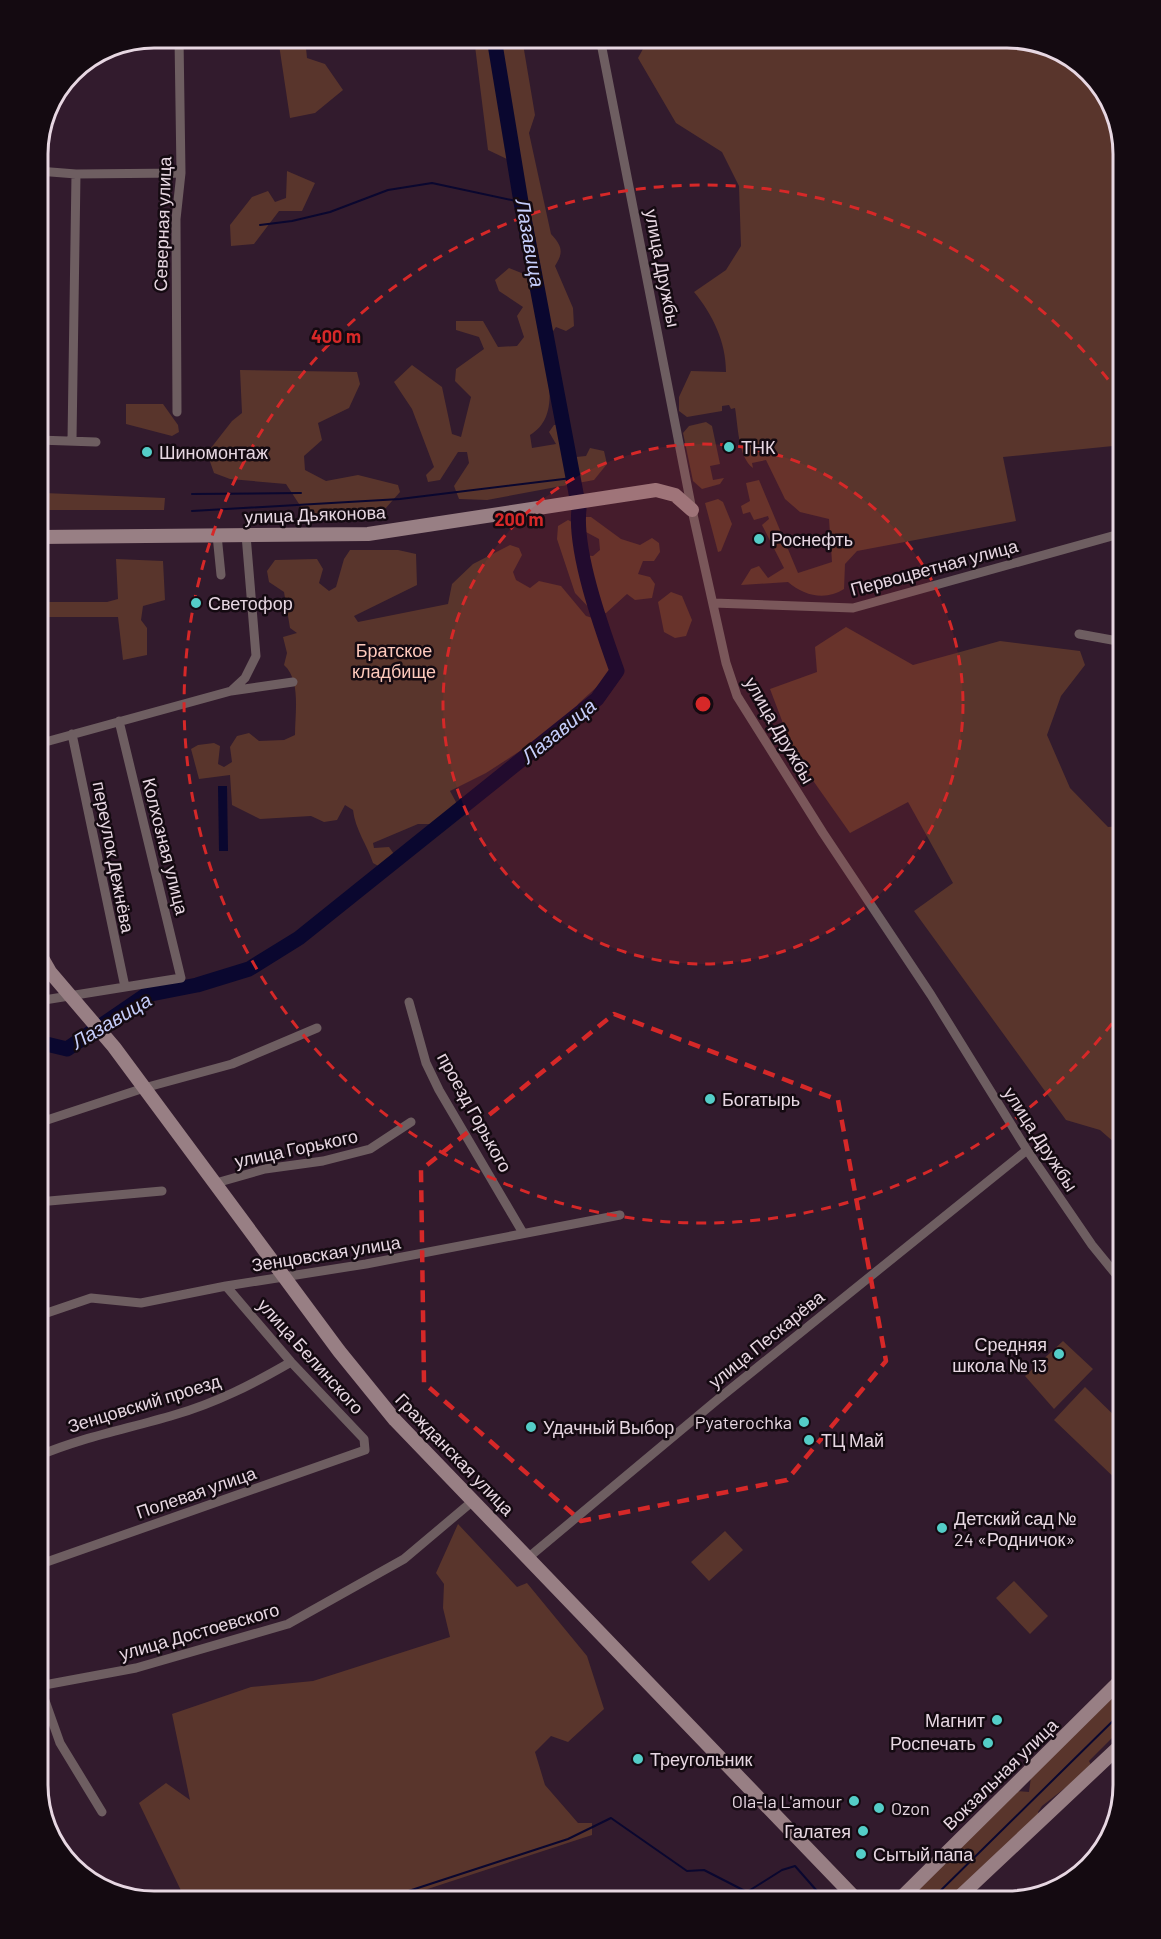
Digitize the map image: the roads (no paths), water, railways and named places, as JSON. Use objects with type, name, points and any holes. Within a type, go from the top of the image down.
[{"type":"main road","name":"улица Дьяконова","points":[[48,537],[368,534],[571,505],[656,490],[675,495],[693,510]]},
{"type":"main road","name":"Гражданская улица","points":[[48,966],[69,996],[114,1047],[283,1277],[395,1420],[848,1891]]},
{"type":"main road","name":"Вокзальная улица","points":[[908,1891],[1113,1689]]},
{"type":"main road","points":[[967,1891],[1113,1753]]},
{"type":"street","name":"Северная улица","points":[[177,412],[176,219],[181,173],[179,48]]},
{"type":"street","name":"улица Дружбы","points":[[602,48],[693,510],[726,663],[737,696],[823,833],[931,995],[1027,1150],[1092,1245],[1113,1270]]},
{"type":"street","points":[[48,172],[76,174],[181,173]]},
{"type":"street","points":[[72,440],[76,174]]},
{"type":"street","points":[[48,440],[96,442]]},
{"type":"street","points":[[217,535],[221,575]]},
{"type":"street","points":[[231,691],[245,678],[256,656],[246,535]]},
{"type":"street","name":"Первоцветная улица","points":[[713,603],[853,608],[1113,536]]},
{"type":"street","points":[[1079,634],[1113,640]]},
{"type":"street","points":[[48,741],[231,691],[293,682]]},
{"type":"street","name":"Колхозная улица","points":[[119,721],[181,978],[125,987]]},
{"type":"street","name":"переулок Дежнёва","points":[[72,734],[125,987]]},
{"type":"street","points":[[48,999],[125,987]]},
{"type":"street","name":"проезд Горького","points":[[409,1002],[426,1062],[439,1090],[523,1233]]},
{"type":"street","points":[[48,1121],[144,1088],[232,1064],[317,1028]]},
{"type":"street","name":"улица Горького","points":[[216,1183],[265,1169],[323,1161],[370,1149],[411,1122]]},
{"type":"street","name":"улица Пескарёва","points":[[529,1557],[717,1400],[1027,1150]]},
{"type":"street","points":[[48,1201],[162,1191]]},
{"type":"street","name":"Зенцовская улица","points":[[48,1313],[91,1298],[141,1303],[226,1286],[366,1264],[620,1215]]},
{"type":"street","name":"улица Белинского","points":[[226,1286],[291,1362],[364,1439],[365,1450]]},
{"type":"street","name":"Зенцовский проезд","points":[[48,1452],[105,1431],[174,1415],[243,1390],[291,1362]]},
{"type":"street","name":"Полевая улица","points":[[48,1561],[365,1450]]},
{"type":"street","name":"улица Достоевского","points":[[48,1682],[136,1668],[288,1624],[404,1559],[474,1500]]},
{"type":"street","points":[[48,1711],[60,1743],[102,1812]]},
{"type":"waterway","name":"Лазавица","points":[[48,1044],[67,1049],[146,995],[197,985],[249,969],[299,938],[597,699],[617,671],[597,613],[585,568],[581,547],[579,509],[521,202],[496,48]]},
{"type":"waterway","points":[[260,225],[292,221],[330,212],[388,190],[432,183],[521,202]]},
{"type":"waterway","points":[[192,511],[400,499],[572,478]]},
{"type":"waterway","points":[[192,494],[301,493]]},
{"type":"waterway","points":[[940,1891],[1113,1721]]},
{"type":"waterway","points":[[409,1891],[568,1839],[611,1818],[687,1871],[704,1870],[745,1891]]},
{"type":"waterway","points":[[749,1891],[782,1870],[795,1866],[817,1891]]},
{"type":"place","name":"ТНК","points":[[729,447]]},
{"type":"place","name":"Шиномонтаж","points":[[147,452]]},
{"type":"place","name":"Роснефть","points":[[759,539]]},
{"type":"place","name":"Светофор","points":[[196,603]]},
{"type":"place","name":"Богатырь","points":[[710,1099]]},
{"type":"place","name":"Средняя школа № 13","points":[[1059,1354]]},
{"type":"place","name":"Pyaterochka","points":[[804,1422]]},
{"type":"place","name":"Удачный Выбор","points":[[531,1427]]},
{"type":"place","name":"ТЦ Май","points":[[809,1440]]},
{"type":"place","name":"Детский сад № 24 «Родничок»","points":[[942,1528]]},
{"type":"place","name":"Магнит","points":[[997,1720]]},
{"type":"place","name":"Роспечать","points":[[988,1743]]},
{"type":"place","name":"Треугольник","points":[[638,1759]]},
{"type":"place","name":"Ola-la L'amour","points":[[854,1801]]},
{"type":"place","name":"Ozon","points":[[879,1808]]},
{"type":"place","name":"Галатея","points":[[863,1831]]},
{"type":"place","name":"Сытый папа","points":[[861,1854]]},
{"type":"park label","name":"Братское кладбище","points":[[394,660]]}]
